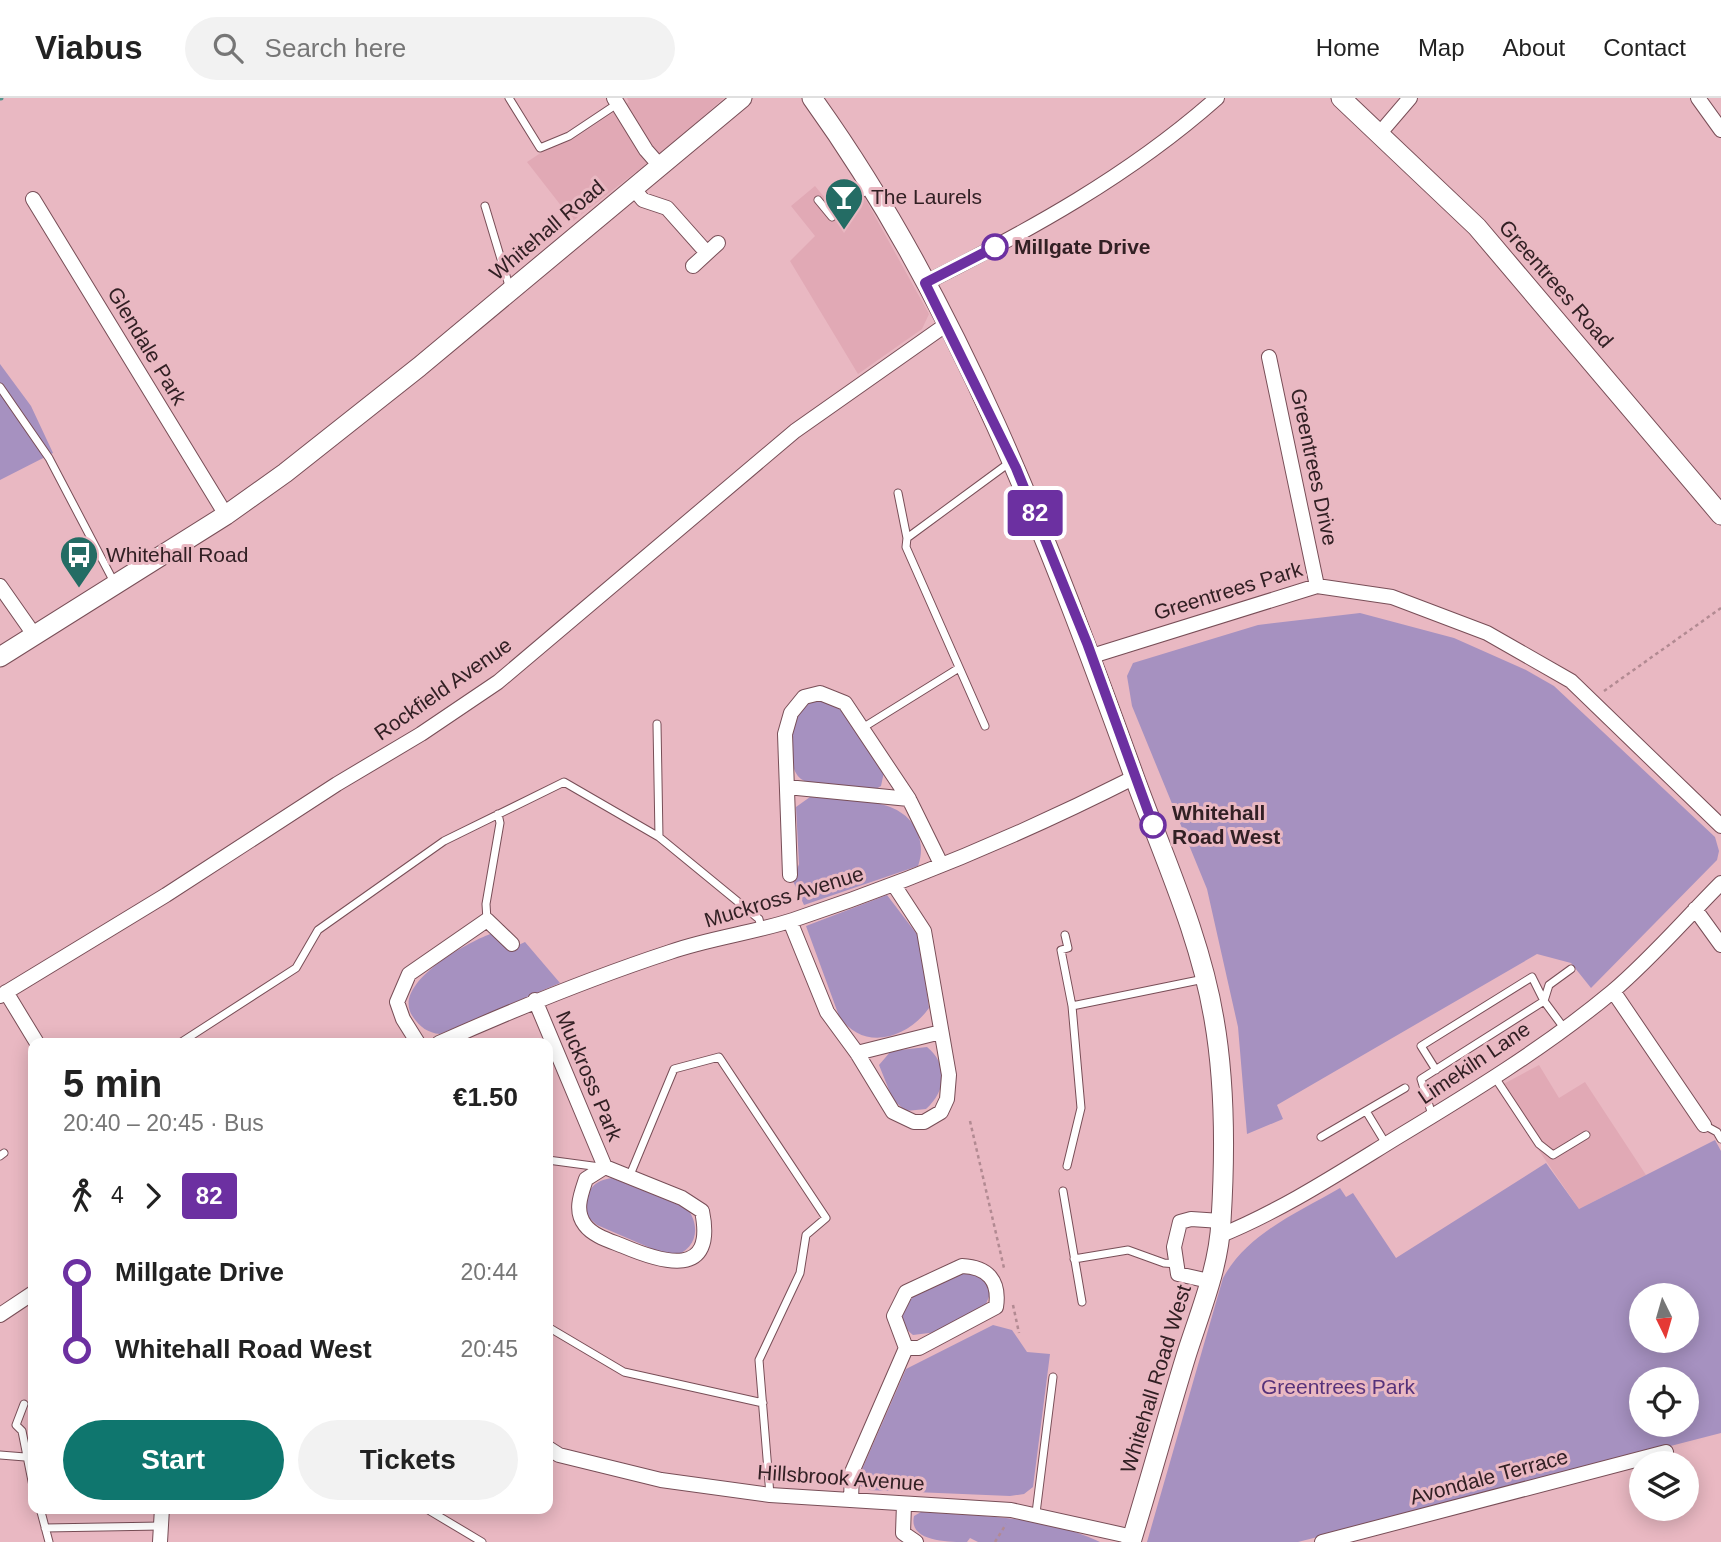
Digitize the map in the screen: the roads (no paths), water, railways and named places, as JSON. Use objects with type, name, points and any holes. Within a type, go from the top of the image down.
[{"type":"street","name":"Whitehall Road","points":[[0,657],[226,515],[419,367],[742,98]]},
{"type":"street","name":"Whitehall Road West","points":[[813,98],[872,186],[947,324],[1012,460],[1091,656],[1191,930],[1206,979],[1221,1075],[1220,1229],[1209,1281],[1132,1539]]},
{"type":"street","points":[[925,283],[1083,199],[1144,158],[1217,98]]},
{"type":"street","name":"Greentrees Road","points":[[1341,98],[1380,133],[1501,255],[1721,515]]},
{"type":"street","points":[[1380,133],[1410,98]]},
{"type":"street","points":[[1698,98],[1721,130]]},
{"type":"street","points":[[615,101],[646,150],[660,166]]},
{"type":"street","points":[[633,188],[643,200],[667,208],[713,248],[693,266]]},
{"type":"street","name":"Glendale Park","points":[[33,199],[226,515]]},
{"type":"street","name":"Rockfield Avenue","points":[[3,994],[166,895],[337,784],[422,734],[498,682],[795,431],[947,324]]},
{"type":"street","name":"Greentrees Drive","points":[[1269,357],[1317,586]]},
{"type":"street","points":[[0,586],[35,636]]},
{"type":"street","name":"Greentrees Park","points":[[1091,656],[1317,586],[1392,597],[1487,632],[1571,681],[1721,826]]},
{"type":"street","points":[[790,875],[785,733],[790,713],[804,697],[820,693],[845,702],[864,727],[909,799],[941,864]]},
{"type":"street","name":"Muckross Avenue","points":[[450,1038],[535,1000],[673,951],[790,921],[894,885],[1066,812],[1135,777]]},
{"type":"street","points":[[787,787],[909,799]]},
{"type":"street","name":"Limekiln Lane","points":[[1220,1229],[1246,1225],[1386,1145],[1564,1028],[1613,992],[1721,883]]},
{"type":"street","points":[[790,921],[827,1012],[857,1053],[893,1112],[914,1122],[924,1122],[941,1112],[947,1099],[949,1075],[924,931],[894,885]]},
{"type":"street","points":[[1695,909],[1721,945]]},
{"type":"street","points":[[415,1038],[403,1019],[397,1002],[401,987],[409,974],[487,920],[512,944]]},
{"type":"street","points":[[1613,992],[1704,1125]]},
{"type":"street","points":[[3,994],[34,1038]]},
{"type":"street","name":"Muckross Park","points":[[535,1000],[551,1038]]},
{"type":"street","points":[[857,1053],[941,1032]]},
{"type":"street","name":"Muckross Park","points":[[553,1043],[605,1167],[682,1198],[702,1211],[706,1232],[699,1250],[690,1258],[677,1263],[658,1261],[601,1237],[584,1225],[578,1204],[586,1179],[605,1167]]},
{"type":"street","points":[[1209,1281],[1178,1274],[1174,1247],[1180,1222],[1191,1219],[1220,1229]]},
{"type":"street","points":[[851,1500],[852,1472],[906,1348],[894,1316],[906,1292],[962,1266],[985,1271],[994,1281],[998,1293],[996,1307],[919,1348],[906,1348]]},
{"type":"street","points":[[0,1315],[28,1296]]},
{"type":"street","name":"Hillsbrook Avenue","points":[[553,1451],[559,1455],[661,1480],[770,1496],[1036,1513],[1132,1539]]},
{"type":"street","name":"Avondale Terrace","points":[[1322,1542],[1629,1462]]},
{"type":"street","points":[[904,1504],[903,1533],[916,1542]]},
{"type":"street","points":[[160,1542],[162,1514]]},
{"type":"lane","points":[[509,98],[540,148],[569,136],[615,101]]},
{"type":"lane","points":[[818,200],[832,217],[872,186]]},
{"type":"lane","points":[[485,206],[511,291]]},
{"type":"lane","points":[[0,387],[49,458],[116,584]]},
{"type":"lane","points":[[907,538],[1012,460]]},
{"type":"lane","points":[[898,493],[907,538],[906,547],[985,726]]},
{"type":"lane","points":[[864,727],[959,668]]},
{"type":"lane","points":[[657,724],[659,838]]},
{"type":"lane","points":[[188,1038],[296,968],[317,930],[444,841],[564,782],[659,838],[759,919],[761,928]]},
{"type":"lane","points":[[487,920],[486,904],[500,823],[498,814]]},
{"type":"lane","points":[[1065,934],[1068,948],[1061,950],[1072,1006],[1081,1108],[1067,1166]]},
{"type":"lane","points":[[1432,1116],[1421,1079],[1544,1001],[1549,985],[1571,970]]},
{"type":"lane","points":[[1436,1070],[1421,1046],[1532,978],[1544,1001],[1564,1028]]},
{"type":"lane","points":[[1072,1006],[1206,979]]},
{"type":"lane","points":[[630,1175],[674,1069],[719,1057],[826,1218],[806,1235],[800,1273],[759,1360],[770,1496]]},
{"type":"lane","points":[[1494,1076],[1539,1144],[1553,1155],[1586,1136]]},
{"type":"lane","points":[[1321,1137],[1405,1088]]},
{"type":"lane","points":[[1366,1111],[1386,1145]]},
{"type":"lane","points":[[1704,1125],[1717,1132],[1721,1139]]},
{"type":"lane","points":[[553,1161],[605,1167]]},
{"type":"lane","points":[[1063,1191],[1082,1302]]},
{"type":"lane","points":[[1074,1259],[1128,1250],[1164,1263],[1177,1264]]},
{"type":"lane","points":[[553,1330],[624,1372],[763,1403]]},
{"type":"lane","points":[[1036,1513],[1053,1377]]},
{"type":"lane","points":[[24,1404],[16,1424],[22,1431],[28,1468]]},
{"type":"lane","points":[[0,1455],[25,1457]]},
{"type":"lane","points":[[42,1514],[49,1542]]},
{"type":"lane","points":[[435,1514],[482,1542]]},
{"type":"lane","points":[[45,1528],[161,1526]]},
{"type":"place","name":"The Laurels","points":[[844,231]]},
{"type":"place","name":"Millgate Drive","points":[[995,247]]},
{"type":"place","name":"Whitehall Road","points":[[79,589]]},
{"type":"place","name":"Whitehall Road West","points":[[1153,825]]}]
